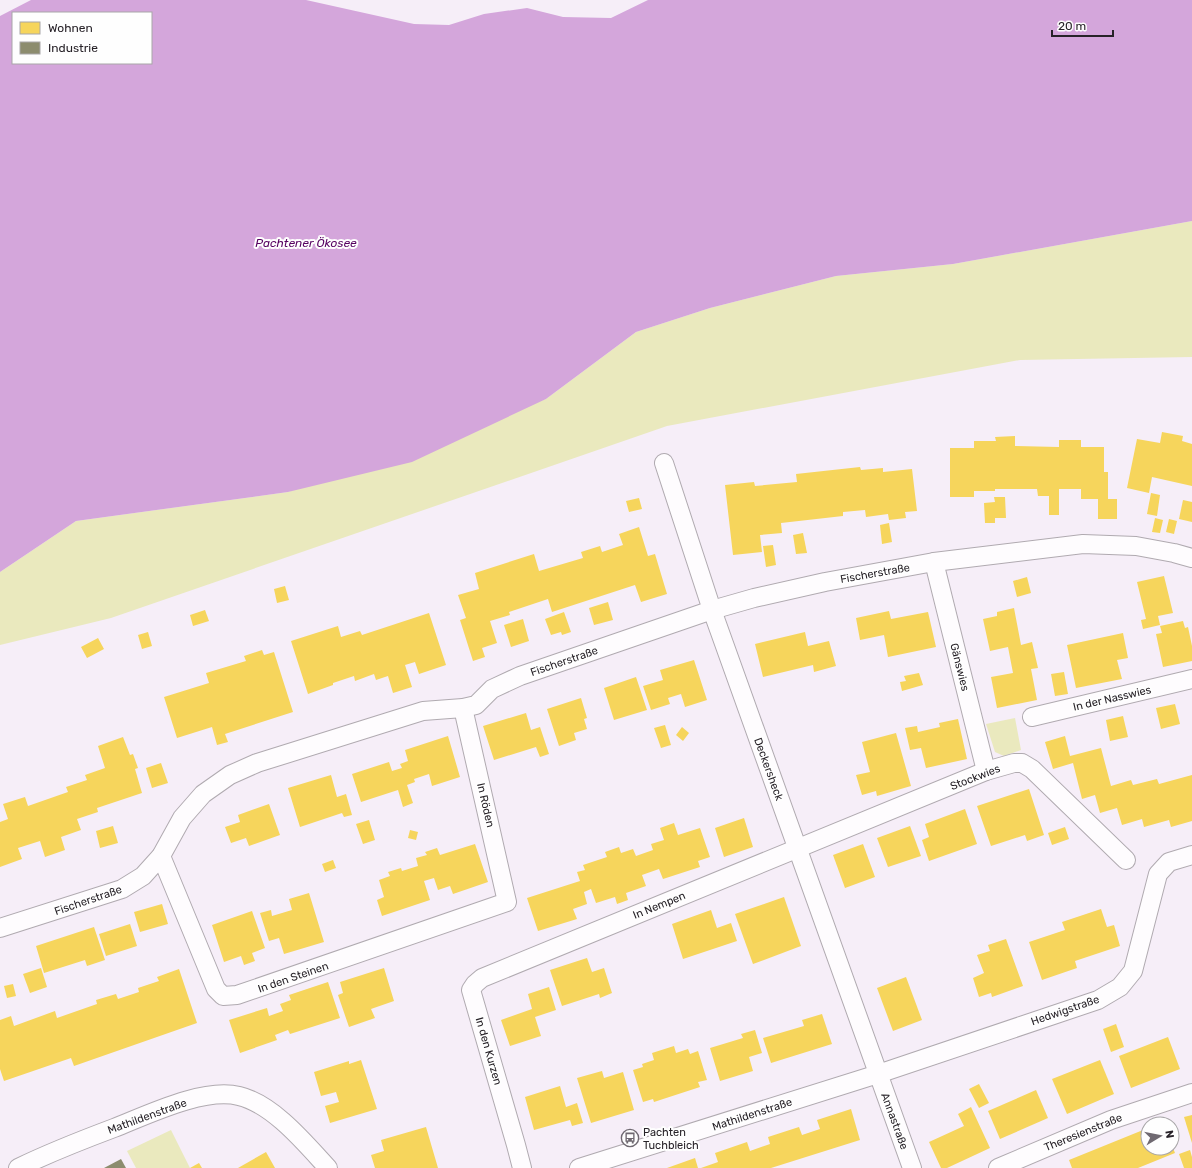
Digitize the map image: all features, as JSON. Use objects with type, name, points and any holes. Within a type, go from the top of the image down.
[{"type":"street","name":"Deckersheck","points":[[664,463],[712,610],[878,1074]]},
{"type":"street","name":"Fischerstraße","points":[[0,928],[122,890],[143,876],[161,856],[182,818],[203,794],[230,776],[257,763],[423,711],[463,708],[476,705],[492,689],[520,676],[712,610],[754,598],[826,582],[934,562],[1083,544],[1136,546],[1192,558]]},
{"type":"street","name":"Gänswies","points":[[934,562],[986,772]]},
{"type":"street","name":"In der Nasswies","points":[[1032,717],[1192,679]]},
{"type":"street","name":"In Röden","points":[[463,708],[507,902]]},
{"type":"street","name":"Stockwies","points":[[798,849],[986,772],[1014,763],[1022,763],[1032,769],[1126,860]]},
{"type":"street","name":"In Nempen","points":[[521,962],[798,849]]},
{"type":"street","name":"Hedwigstraße","points":[[878,1074],[1098,1000],[1120,987],[1133,971],[1158,874],[1169,862],[1192,855]]},
{"type":"street","name":"In den Steinen","points":[[161,856],[216,989],[223,996],[237,995],[507,902]]},
{"type":"street","name":"In den Kurzen","points":[[521,962],[482,978],[471,990],[522,1168]]},
{"type":"street","name":"Mathildenstraße","points":[[580,1168],[878,1074]]},
{"type":"street","name":"Annastraße","points":[[878,1074],[912,1168]]},
{"type":"street","name":"Theresienstraße","points":[[998,1168],[1111,1120],[1192,1093]]},
{"type":"street","name":"Mathildenstraße","points":[[18,1168],[181,1101],[221,1094],[239,1096],[263,1106],[288,1127],[328,1168]]},
{"type":"green space","points":[[1192,221],[1192,357],[1020,360],[667,426],[111,618],[0,645],[0,572],[76,521],[288,492],[546,399],[636,332],[710,308],[836,276],[953,264]]},
{"type":"green space","points":[[1015,718],[1021,750],[1004,756],[995,752],[986,724]]},
{"type":"green space","points":[[171,1130],[190,1168],[136,1168],[127,1151]]},
{"type":"water","name":"Pachtener Ökosee","points":[[31,0],[306,0],[414,24],[449,25],[484,14],[527,8],[563,17],[611,18],[648,0],[1192,0],[1192,221],[953,264],[836,276],[710,308],[636,332],[546,399],[412,462],[288,492],[76,521],[0,572],[0,16]]},
{"type":"building: Wohnen","points":[[1162,432],[1183,436],[1182,441],[1192,444],[1192,486],[1152,477],[1149,493],[1127,488],[1137,439],[1160,443]]},
{"type":"building: Wohnen","points":[[1015,436],[1015,446],[1059,447],[1059,440],[1081,440],[1081,447],[1104,447],[1104,472],[1108,472],[1108,499],[1117,499],[1117,519],[1098,519],[1098,499],[1081,499],[1081,489],[1059,489],[1059,515],[1049,515],[1049,496],[1038,496],[1037,489],[995,489],[995,491],[974,491],[974,497],[950,497],[950,448],[974,448],[974,441],[996,441],[995,437]]},
{"type":"building: Wohnen","points":[[860,467],[861,470],[883,468],[883,472],[912,469],[917,511],[905,512],[906,518],[889,520],[888,514],[866,517],[865,510],[843,512],[843,516],[781,523],[782,533],[760,535],[762,552],[733,555],[725,485],[754,482],[755,486],[797,482],[796,474]]},
{"type":"building: Wohnen","points":[[1151,493],[1160,495],[1157,516],[1147,514]]},
{"type":"building: Wohnen","points":[[994,497],[1005,497],[1006,518],[995,518],[995,523],[985,523],[984,503],[995,502]]},
{"type":"building: Wohnen","points":[[639,498],[642,509],[629,512],[626,501]]},
{"type":"building: Wohnen","points":[[1183,500],[1192,502],[1192,522],[1179,519]]},
{"type":"building: Wohnen","points":[[1155,518],[1163,520],[1160,533],[1152,532]]},
{"type":"building: Wohnen","points":[[1169,519],[1177,521],[1174,534],[1166,532]]},
{"type":"building: Wohnen","points":[[889,523],[892,542],[882,544],[880,525]]},
{"type":"building: Wohnen","points":[[639,527],[648,556],[655,554],[667,594],[641,602],[635,585],[552,612],[548,599],[509,612],[510,615],[490,621],[497,643],[482,648],[485,657],[473,661],[460,620],[466,618],[458,595],[479,589],[475,573],[534,554],[539,571],[583,558],[581,552],[600,546],[602,552],[623,545],[619,534]]},
{"type":"building: Wohnen","points":[[803,533],[807,553],[796,554],[793,535]]},
{"type":"building: Wohnen","points":[[773,545],[776,565],[766,567],[763,546]]},
{"type":"building: Wohnen","points":[[1164,576],[1173,613],[1158,616],[1160,625],[1143,629],[1141,620],[1146,619],[1137,582]]},
{"type":"building: Wohnen","points":[[1027,577],[1031,593],[1017,597],[1013,581]]},
{"type":"building: Wohnen","points":[[285,586],[289,600],[277,603],[274,589]]},
{"type":"building: Wohnen","points":[[608,602],[613,620],[594,625],[589,608]]},
{"type":"building: Wohnen","points":[[1014,608],[1021,645],[1032,642],[1038,668],[1031,669],[1037,700],[997,708],[991,677],[1013,673],[1008,647],[990,651],[983,619],[997,616],[997,612]]},
{"type":"building: Wohnen","points":[[205,610],[209,621],[193,626],[190,615]]},
{"type":"building: Wohnen","points":[[889,611],[891,619],[928,612],[936,647],[888,657],[884,635],[860,640],[856,618]]},
{"type":"building: Wohnen","points":[[564,612],[571,632],[562,635],[561,632],[551,635],[545,619]]},
{"type":"building: Wohnen","points":[[429,613],[446,665],[419,674],[415,662],[405,665],[412,687],[393,693],[388,676],[376,680],[374,674],[355,681],[354,676],[308,694],[291,641],[338,626],[341,637],[360,631],[362,635]]},
{"type":"building: Wohnen","points":[[523,619],[529,641],[511,647],[504,625]]},
{"type":"building: Wohnen","points":[[1183,621],[1185,628],[1188,627],[1192,646],[1192,661],[1163,667],[1156,634],[1162,633],[1160,626]]},
{"type":"building: Wohnen","points":[[148,632],[152,646],[142,649],[138,635]]},
{"type":"building: Wohnen","points":[[805,632],[808,646],[829,641],[836,666],[814,672],[813,665],[763,677],[755,644]]},
{"type":"building: Wohnen","points":[[1123,633],[1128,658],[1117,660],[1122,679],[1076,688],[1067,645]]},
{"type":"building: Wohnen","points":[[98,638],[104,649],[87,658],[81,647]]},
{"type":"building: Wohnen","points":[[262,650],[264,655],[274,652],[293,712],[225,734],[228,742],[217,745],[212,727],[177,738],[164,697],[209,683],[206,673],[246,661],[244,656]]},
{"type":"building: Wohnen","points":[[694,660],[707,700],[685,707],[681,694],[668,698],[670,704],[651,710],[643,686],[663,680],[660,670]]},
{"type":"building: Wohnen","points":[[1064,672],[1068,694],[1055,696],[1051,674]]},
{"type":"building: Wohnen","points":[[919,673],[923,685],[902,691],[900,682],[906,681],[904,676]]},
{"type":"building: Wohnen","points":[[636,677],[647,710],[614,720],[604,688]]},
{"type":"building: Wohnen","points":[[581,698],[587,718],[584,719],[587,729],[574,733],[576,740],[559,746],[547,709]]},
{"type":"building: Wohnen","points":[[1175,704],[1180,724],[1161,729],[1156,708]]},
{"type":"building: Wohnen","points":[[526,713],[531,730],[540,727],[549,754],[540,757],[536,747],[494,760],[483,726]]},
{"type":"building: Wohnen","points":[[1123,716],[1128,737],[1110,741],[1106,720]]},
{"type":"building: Wohnen","points":[[958,719],[967,759],[926,768],[921,748],[910,750],[905,728],[917,726],[918,732],[940,727],[939,723]]},
{"type":"building: Wohnen","points":[[665,725],[671,745],[661,748],[654,728]]},
{"type":"building: Wohnen","points":[[682,727],[689,733],[683,741],[676,735]]},
{"type":"building: Wohnen","points":[[896,733],[911,786],[877,796],[876,791],[862,795],[856,775],[870,772],[862,742]]},
{"type":"building: Wohnen","points":[[448,736],[460,777],[432,786],[429,774],[414,779],[415,782],[407,785],[413,803],[403,807],[398,790],[361,802],[352,774],[389,762],[392,771],[402,768],[400,764],[408,761],[405,750]]},
{"type":"building: Wohnen","points":[[1065,736],[1070,756],[1101,748],[1111,786],[1131,780],[1133,785],[1157,779],[1159,784],[1192,775],[1192,821],[1171,827],[1169,820],[1144,827],[1142,819],[1122,825],[1117,808],[1100,813],[1095,795],[1082,799],[1073,763],[1053,769],[1045,742]]},
{"type":"building: Wohnen","points":[[123,737],[130,755],[133,754],[138,768],[135,769],[142,793],[97,808],[98,812],[77,819],[81,830],[61,837],[65,850],[45,857],[40,841],[18,848],[22,859],[0,867],[0,822],[8,819],[3,804],[25,797],[28,806],[68,792],[66,787],[87,780],[85,775],[105,768],[98,746]]},
{"type":"building: Wohnen","points":[[161,763],[168,783],[152,788],[146,768]]},
{"type":"building: Wohnen","points":[[331,775],[337,797],[346,794],[352,815],[344,817],[342,813],[300,827],[288,788]]},
{"type":"building: Wohnen","points":[[1029,789],[1044,835],[1027,841],[1025,835],[991,846],[977,806]]},
{"type":"building: Wohnen","points":[[269,804],[280,835],[249,846],[246,838],[231,843],[225,827],[240,822],[238,815]]},
{"type":"building: Wohnen","points":[[965,809],[977,844],[929,861],[922,840],[929,837],[925,824]]},
{"type":"building: Wohnen","points":[[744,818],[753,847],[724,857],[715,828]]},
{"type":"building: Wohnen","points":[[369,820],[375,840],[363,844],[356,824]]},
{"type":"building: Wohnen","points":[[674,823],[678,835],[700,828],[710,857],[698,861],[700,867],[663,879],[659,869],[642,875],[646,886],[626,893],[628,900],[617,904],[615,897],[596,903],[591,889],[584,892],[587,904],[573,909],[577,919],[538,931],[527,898],[580,881],[577,872],[585,870],[583,865],[607,857],[605,852],[619,847],[621,853],[633,849],[636,856],[653,850],[651,844],[664,840],[660,828]]},
{"type":"building: Wohnen","points":[[113,826],[118,843],[100,848],[96,831]]},
{"type":"building: Wohnen","points":[[910,826],[921,856],[888,867],[877,838]]},
{"type":"building: Wohnen","points":[[1065,827],[1069,839],[1052,845],[1048,833]]},
{"type":"building: Wohnen","points":[[410,830],[418,832],[416,840],[408,838]]},
{"type":"building: Wohnen","points":[[475,844],[488,882],[453,894],[450,886],[438,890],[434,878],[424,881],[430,900],[382,916],[377,900],[384,897],[379,880],[390,876],[388,872],[401,868],[402,871],[418,866],[416,858],[427,855],[425,852],[437,848],[440,855]]},
{"type":"building: Wohnen","points":[[863,844],[875,877],[845,888],[833,855]]},
{"type":"building: Wohnen","points":[[333,860],[336,868],[325,872],[322,864]]},
{"type":"building: Wohnen","points":[[309,893],[324,942],[284,954],[279,938],[269,941],[260,913],[271,910],[272,916],[292,910],[289,899]]},
{"type":"building: Wohnen","points":[[784,897],[801,946],[753,964],[735,914]]},
{"type":"building: Wohnen","points":[[162,904],[168,924],[140,932],[134,912]]},
{"type":"building: Wohnen","points":[[1101,909],[1107,927],[1114,925],[1120,946],[1075,961],[1077,968],[1042,980],[1029,942],[1065,930],[1062,922]]},
{"type":"building: Wohnen","points":[[711,910],[717,928],[731,923],[737,941],[683,959],[672,924]]},
{"type":"building: Wohnen","points":[[252,911],[265,948],[252,953],[255,961],[244,965],[241,956],[224,962],[212,925]]},
{"type":"building: Wohnen","points":[[130,924],[137,946],[106,956],[99,934]]},
{"type":"building: Wohnen","points":[[94,927],[105,960],[87,966],[85,960],[44,973],[36,946]]},
{"type":"building: Wohnen","points":[[1006,939],[1023,986],[992,997],[991,993],[979,997],[973,978],[984,973],[977,955],[990,951],[988,945]]},
{"type":"building: Wohnen","points":[[587,958],[592,972],[604,968],[612,993],[600,998],[599,994],[562,1006],[550,970]]},
{"type":"building: Wohnen","points":[[41,968],[47,987],[30,993],[23,974]]},
{"type":"building: Wohnen","points":[[384,968],[394,1001],[371,1009],[375,1018],[349,1027],[338,995],[343,993],[340,982]]},
{"type":"building: Wohnen","points":[[179,969],[197,1023],[74,1066],[71,1058],[4,1081],[0,1069],[0,1020],[11,1016],[14,1026],[55,1011],[57,1018],[97,1004],[96,1000],[116,994],[118,999],[139,992],[138,988],[159,981],[157,977]]},
{"type":"building: Wohnen","points":[[906,977],[922,1020],[893,1031],[877,988]]},
{"type":"building: Wohnen","points":[[328,982],[340,1018],[290,1034],[288,1030],[275,1035],[277,1040],[240,1053],[229,1020],[267,1008],[269,1016],[283,1011],[280,1004],[291,1000],[289,995]]},
{"type":"building: Wohnen","points":[[13,984],[16,996],[7,998],[4,986]]},
{"type":"building: Wohnen","points":[[549,987],[556,1010],[535,1017],[541,1036],[510,1046],[501,1020],[532,1009],[528,994]]},
{"type":"building: Wohnen","points":[[822,1014],[832,1044],[771,1063],[763,1038],[804,1026],[802,1020]]},
{"type":"building: Wohnen","points":[[1116,1024],[1124,1047],[1111,1052],[1103,1029]]},
{"type":"building: Wohnen","points":[[755,1030],[762,1053],[749,1057],[753,1071],[720,1081],[710,1048],[743,1038],[741,1034]]},
{"type":"building: Wohnen","points":[[1168,1037],[1180,1069],[1131,1088],[1119,1056]]},
{"type":"building: Wohnen","points":[[674,1046],[676,1053],[688,1049],[690,1054],[698,1051],[707,1080],[698,1082],[700,1087],[654,1102],[653,1099],[643,1102],[633,1070],[643,1067],[642,1064],[654,1060],[652,1053]]},
{"type":"building: Wohnen","points":[[361,1060],[377,1109],[330,1123],[325,1106],[339,1102],[336,1092],[321,1096],[314,1072],[349,1061],[349,1064]]},
{"type":"building: Wohnen","points":[[1100,1060],[1114,1094],[1067,1114],[1052,1079]]},
{"type":"building: Wohnen","points":[[602,1071],[604,1078],[623,1072],[634,1110],[591,1123],[577,1078]]},
{"type":"building: Wohnen","points":[[979,1084],[989,1103],[979,1108],[969,1089]]},
{"type":"building: Wohnen","points":[[560,1086],[566,1107],[577,1103],[583,1123],[572,1126],[570,1120],[534,1130],[525,1097]]},
{"type":"building: Wohnen","points":[[1036,1090],[1048,1118],[1000,1139],[988,1111]]},
{"type":"building: Wohnen","points":[[971,1107],[990,1148],[947,1168],[941,1168],[929,1142],[964,1126],[958,1114]]},
{"type":"building: Wohnen","points":[[851,1109],[860,1140],[771,1168],[701,1168],[718,1162],[715,1153],[747,1142],[750,1151],[770,1144],[768,1137],[799,1127],[802,1135],[820,1129],[817,1120]]},
{"type":"building: Wohnen","points":[[1192,1115],[1192,1143],[1184,1117]]},
{"type":"building: Wohnen","points":[[426,1127],[438,1168],[375,1168],[371,1155],[384,1151],[381,1140]]},
{"type":"building: Wohnen","points":[[1140,1131],[1140,1156],[1168,1156],[1138,1168],[1072,1168],[1069,1160]]},
{"type":"building: Wohnen","points":[[1190,1150],[1192,1157],[1192,1168],[1184,1168],[1180,1154]]},
{"type":"building: Wohnen","points":[[266,1152],[275,1168],[238,1168]]},
{"type":"building: Wohnen","points":[[695,1158],[698,1168],[667,1168]]},
{"type":"building: Wohnen","points":[[199,1163],[202,1168],[190,1168]]},
{"type":"building: Industrie","points":[[121,1159],[126,1168],[104,1168]]},
{"type":"place","name":"Pachten Tuchbleich","points":[[630,1138]]}]
